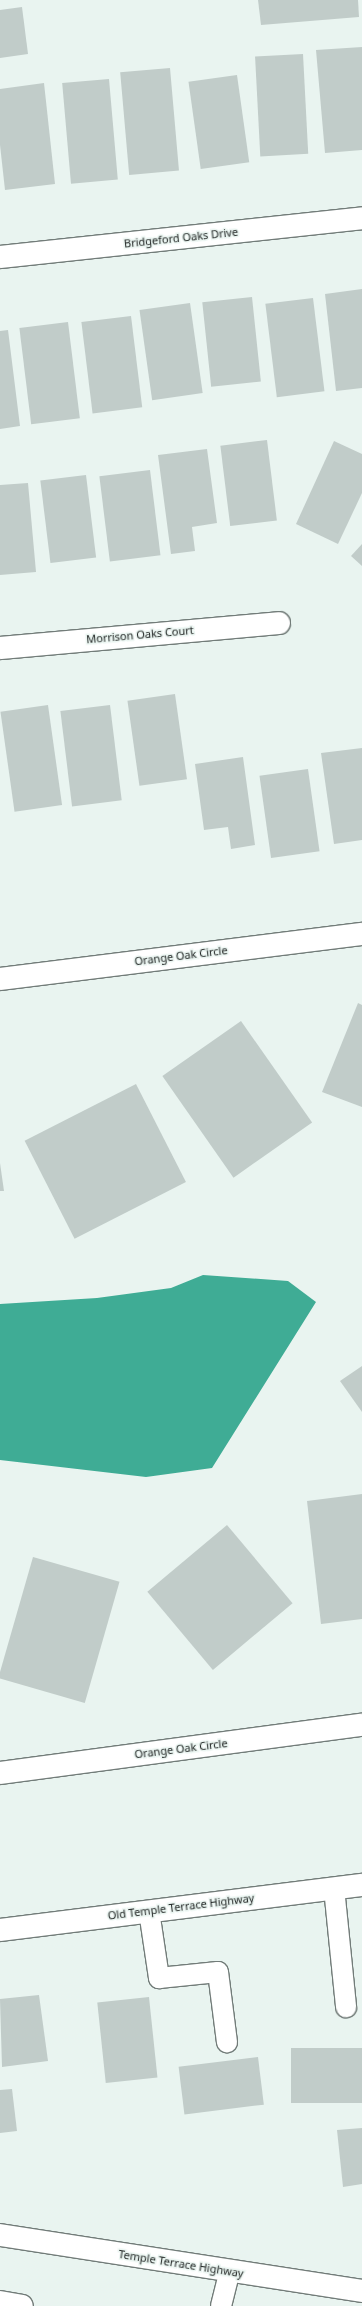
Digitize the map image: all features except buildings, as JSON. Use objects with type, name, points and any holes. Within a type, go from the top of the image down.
[{"type":"street","name":"Bridgeford Oaks Drive","points":[[0,257],[362,218]]},
{"type":"street","name":"Morrison Oaks Court","points":[[0,648],[279,623]]},
{"type":"street","name":"Orange Oak Circle","points":[[0,979],[362,934]]},
{"type":"street","name":"Orange Oak Circle","points":[[0,1773],[362,1726]]},
{"type":"street","name":"Old Temple Terrace Highway","points":[[0,1930],[362,1884]]},
{"type":"street","name":"Temple Terrace Highway","points":[[0,2235],[362,2291]]},
{"type":"street","points":[[0,2302],[22,2306]]},
{"type":"lane","points":[[334,1888],[346,2007]]},
{"type":"lane","points":[[149,1911],[159,1978],[218,1972],[227,2042]]},
{"type":"lane","points":[[221,2306],[230,2271]]},
{"type":"shaded area","points":[[203,1275],[288,1281],[316,1302],[212,1468],[146,1477],[0,1460],[0,1304],[97,1298],[171,1288]]}]
